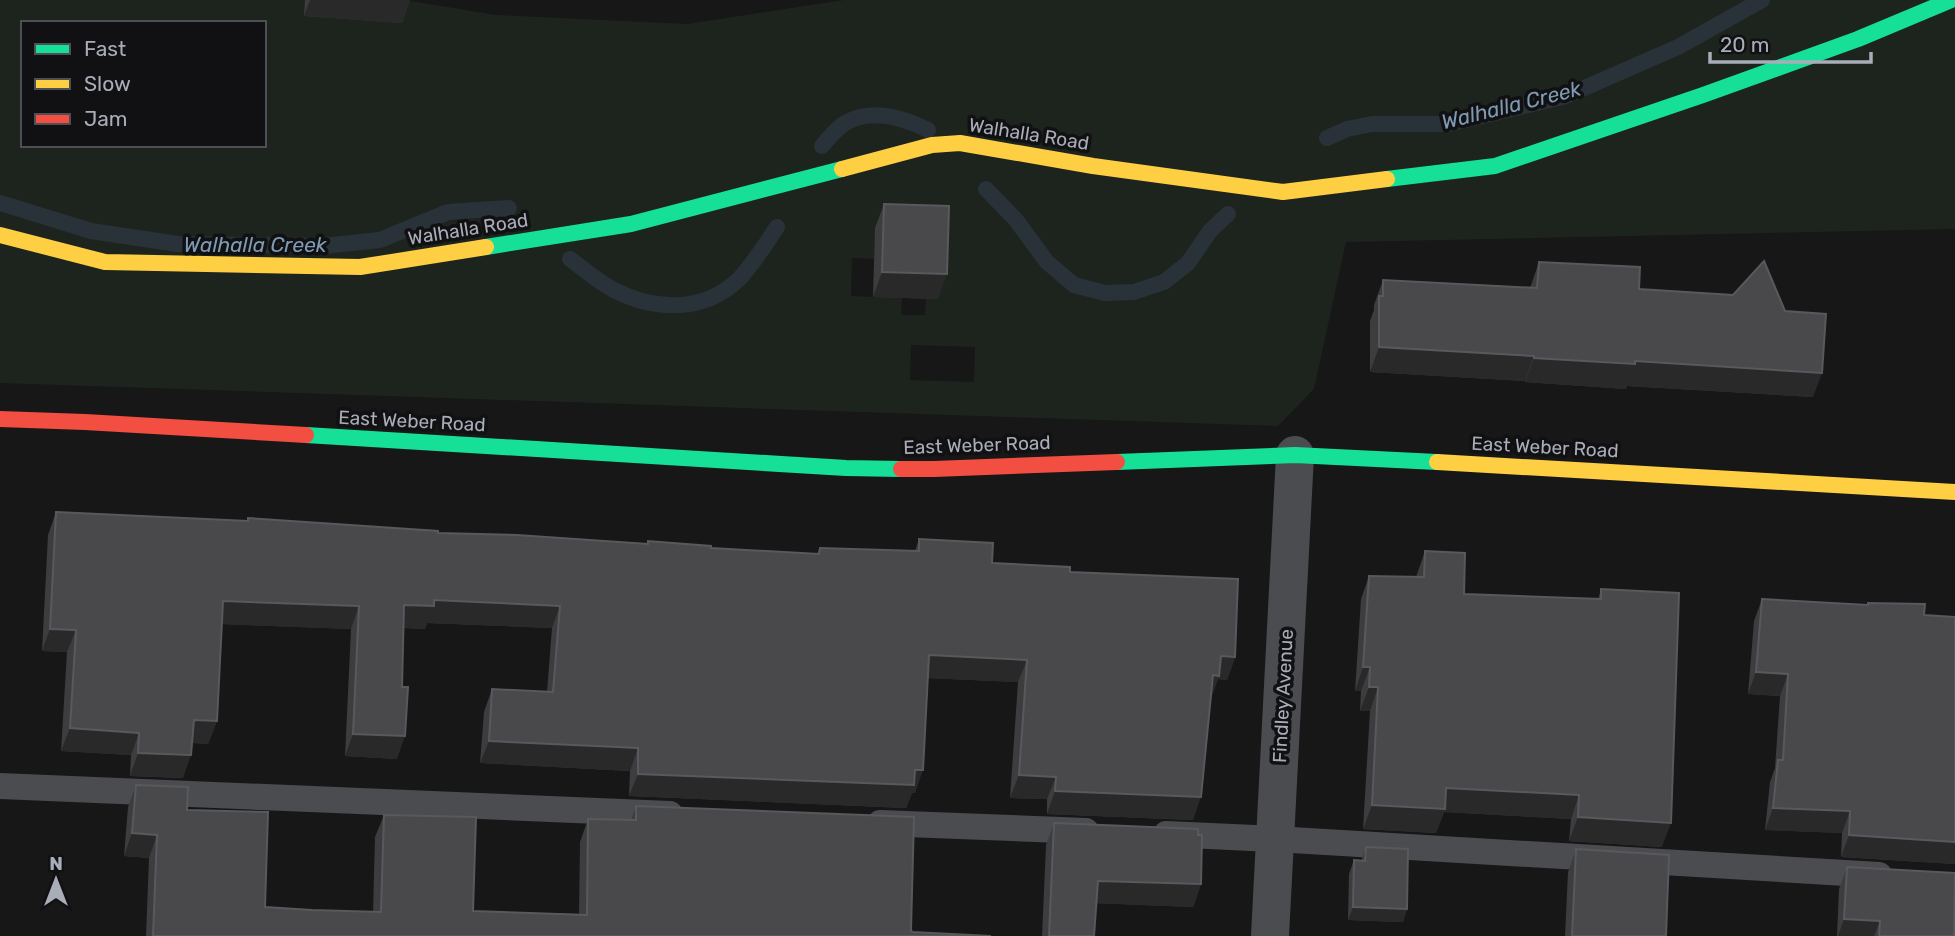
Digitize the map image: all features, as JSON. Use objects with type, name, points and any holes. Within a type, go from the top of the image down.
[{"type":"street","name":"Walhalla Road","points":[[0,235],[105,262],[360,268],[631,224],[932,145],[961,143],[1093,166],[1283,192],[1495,166],[1703,95],[1832,48],[1951,0]]},
{"type":"street","name":"East Weber Road","points":[[0,419],[846,468],[934,469],[1295,455],[1955,492]]},
{"type":"street","name":"Findley Avenue","points":[[1270,936],[1295,455]]},
{"type":"lane","points":[[0,786],[693,815]]},
{"type":"lane","points":[[859,822],[1109,832]]},
{"type":"lane","points":[[1137,833],[1899,877]]},
{"type":"shaded area","points":[[0,0],[405,0],[496,15],[687,24],[844,0],[1955,0],[1955,229],[1346,242],[1314,389],[1278,426],[0,383]],"holes":[[[875,228],[937,299],[926,299],[925,315],[901,315],[902,298],[851,296],[852,258],[874,259]],[[911,345],[975,347],[974,382],[910,380]]]},
{"type":"building","points":[[884,204],[949,206],[947,274],[882,272]]},
{"type":"building","points":[[1764,261],[1785,311],[1826,314],[1822,373],[1379,347],[1379,296],[1383,296],[1383,280],[1537,288],[1539,262],[1640,267],[1639,289],[1733,295]]},
{"type":"building","points":[[56,512],[248,521],[248,518],[438,533],[517,535],[648,544],[648,541],[711,548],[819,554],[820,548],[919,551],[919,539],[993,543],[992,563],[1070,567],[1070,572],[1238,579],[1235,657],[1221,656],[1219,676],[1213,675],[1201,797],[1055,791],[1056,777],[1019,775],[1027,660],[929,655],[923,770],[915,770],[914,785],[638,774],[638,748],[489,741],[492,689],[553,692],[560,606],[434,600],[434,606],[404,605],[402,687],[408,687],[405,736],[353,734],[359,606],[223,601],[217,721],[194,720],[191,755],[138,753],[139,733],[70,728],[76,630],[50,629]]},
{"type":"building","points":[[1425,551],[1465,553],[1464,594],[1601,599],[1601,589],[1679,593],[1671,823],[1578,817],[1579,795],[1446,788],[1445,809],[1372,805],[1378,687],[1369,687],[1370,667],[1363,667],[1369,576],[1424,577]]},
{"type":"building","points":[[1762,599],[1868,605],[1925,604],[1924,615],[1955,617],[1955,842],[1849,835],[1850,811],[1773,808],[1778,760],[1783,760],[1788,674],[1756,672]]},
{"type":"building","points":[[136,785],[188,787],[187,810],[268,812],[265,907],[312,910],[381,912],[384,815],[476,817],[473,911],[587,915],[588,819],[636,820],[636,806],[914,817],[912,932],[991,936],[153,936],[157,835],[132,833]]},
{"type":"building","points":[[1054,823],[1198,829],[1198,835],[1202,835],[1201,884],[1098,881],[1094,936],[1049,936]]},
{"type":"building","points":[[1366,847],[1408,849],[1407,909],[1353,907],[1354,860],[1365,861]]},
{"type":"building","points":[[1576,849],[1669,855],[1666,936],[1572,936]]},
{"type":"building","points":[[1847,867],[1955,873],[1954,936],[1879,936],[1880,921],[1844,919]]},
{"type":"waterway","name":"Walhalla Creek","points":[[1327,138],[1347,129],[1372,124],[1448,124],[1566,96],[1678,47],[1762,0]]},
{"type":"waterway","points":[[822,146],[843,124],[868,116],[889,116],[928,130]]},
{"type":"waterway","name":"Walhalla Creek","points":[[986,189],[1016,220],[1047,262],[1074,285],[1105,293],[1134,292],[1164,282],[1188,263],[1210,231],[1228,214]]},
{"type":"waterway","name":"Walhalla Creek","points":[[0,203],[91,231],[178,244],[323,246],[380,240],[448,212],[509,208]]},
{"type":"waterway","points":[[570,259],[602,283],[630,297],[662,305],[695,303],[725,290],[739,279],[777,227]]},
{"type":"traffic: fast","points":[[1387,179],[1495,166],[1858,39],[1951,0]]},
{"type":"traffic: fast","points":[[486,247],[631,224],[842,169]]},
{"type":"traffic: fast","points":[[306,435],[846,468],[901,469]]},
{"type":"traffic: fast","points":[[1117,462],[1295,455],[1437,462]]},
{"type":"traffic: slow","points":[[842,169],[932,145],[960,143],[1093,166],[1283,192],[1387,179]]},
{"type":"traffic: slow","points":[[0,235],[105,262],[360,267],[486,247]]},
{"type":"traffic: slow","points":[[1437,462],[1955,492]]},
{"type":"traffic: jam","points":[[0,419],[306,435]]},
{"type":"traffic: jam","points":[[901,469],[1117,462]]}]
